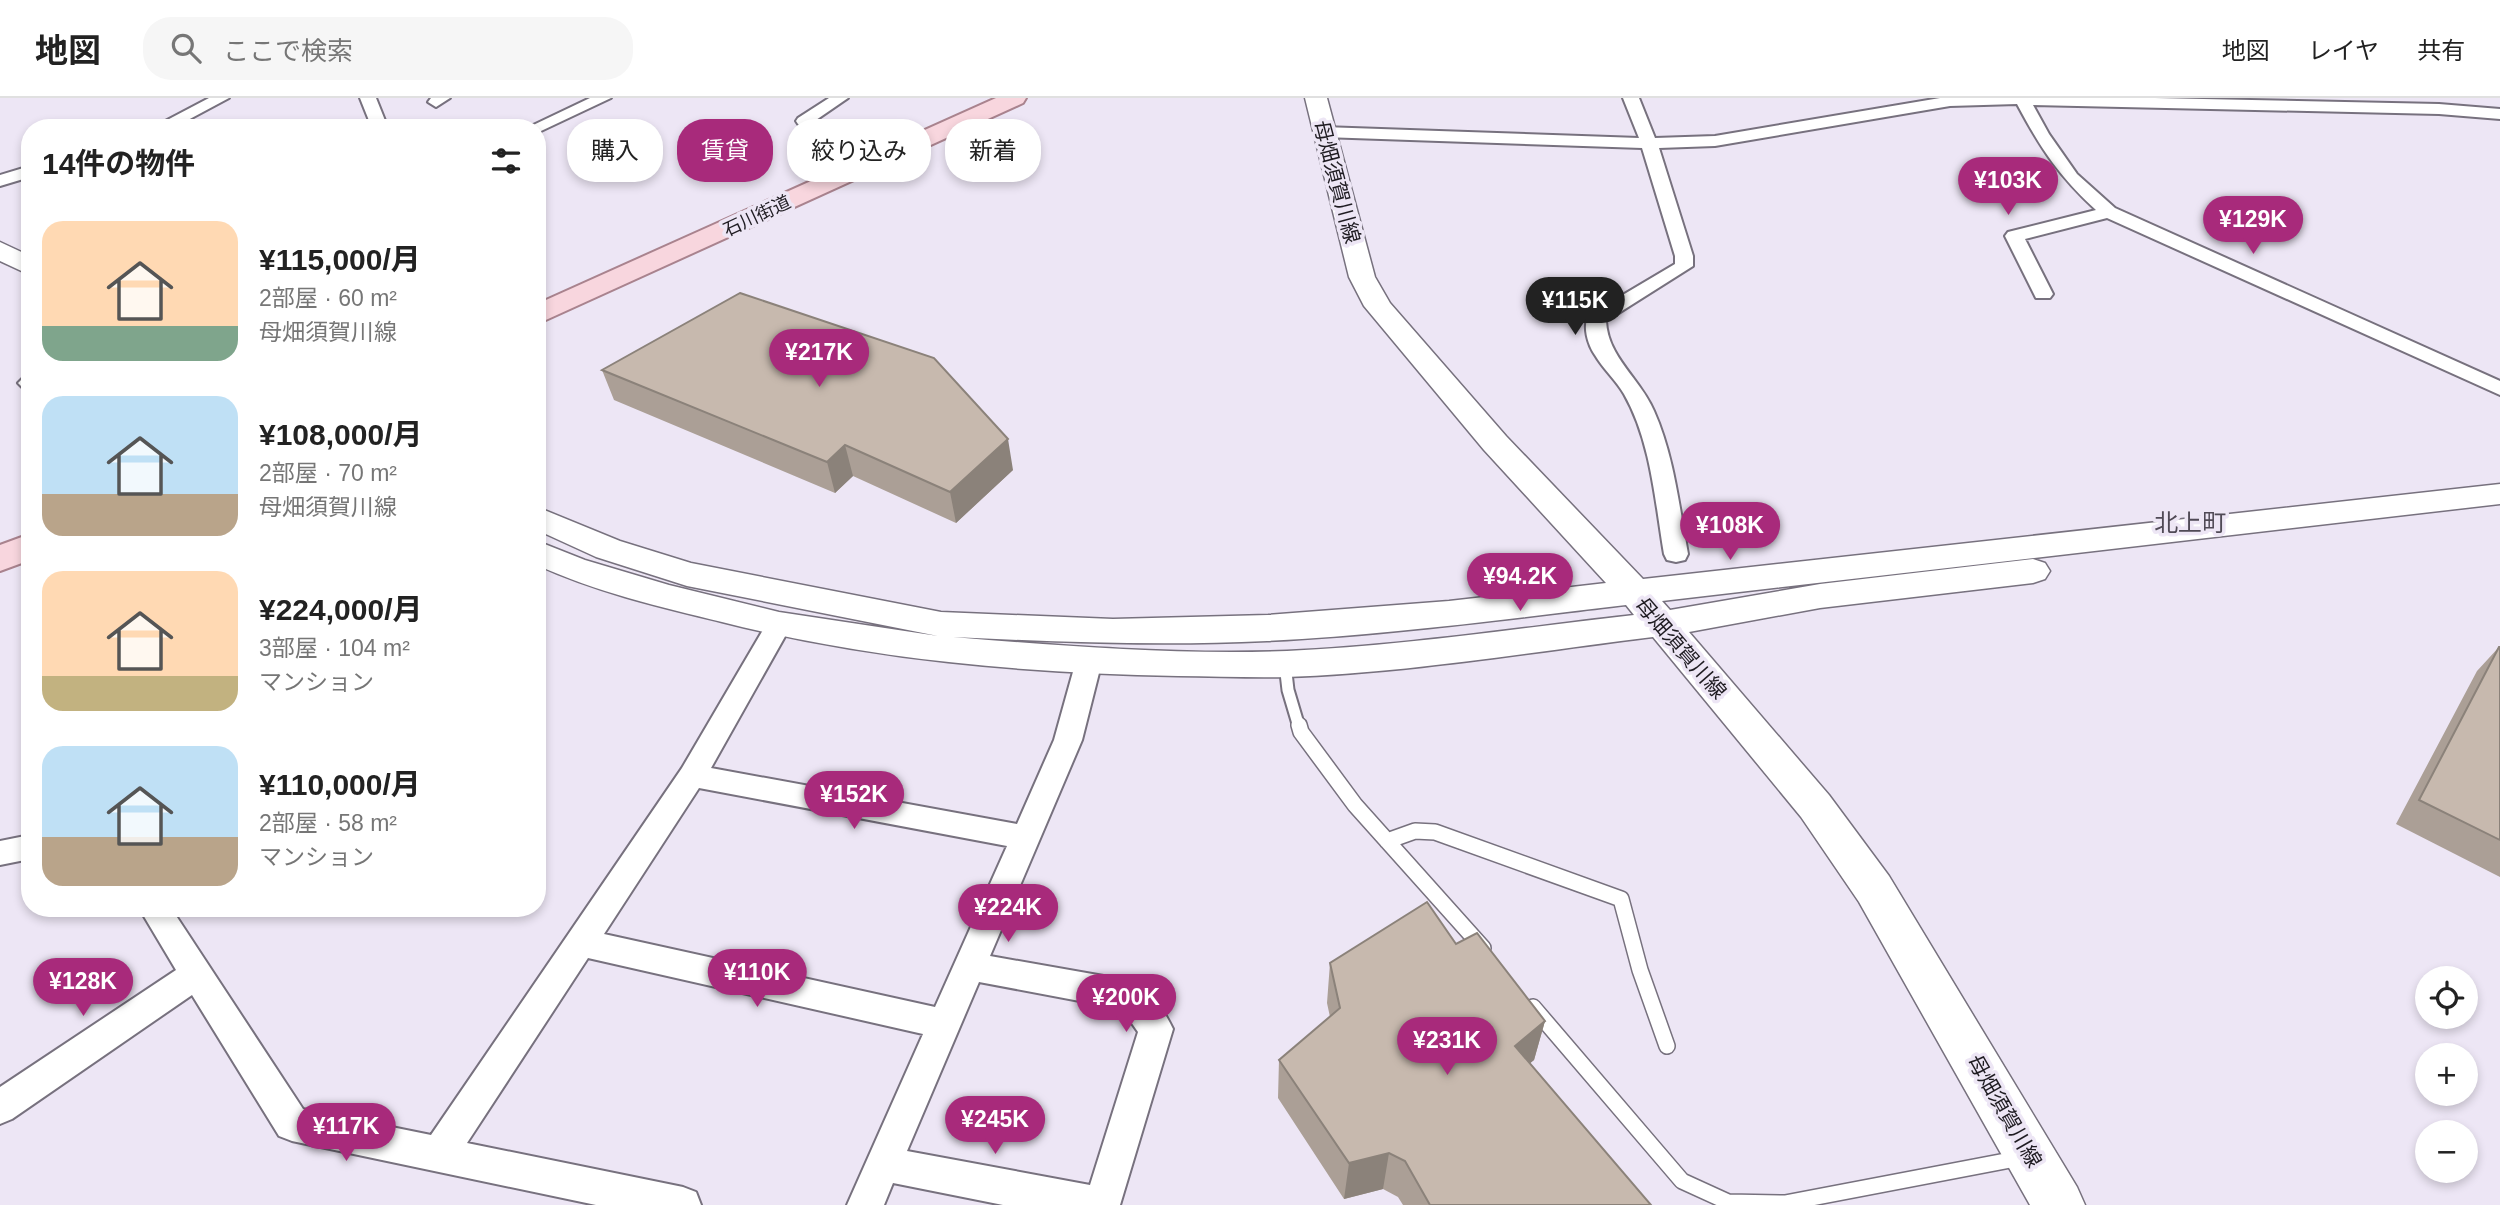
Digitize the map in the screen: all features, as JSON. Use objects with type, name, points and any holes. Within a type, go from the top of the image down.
[{"type":"main road","name":"石川街道","points":[[931,136],[1015,98]]},
{"type":"main road","name":"石川街道","points":[[546,312],[831,182]]},
{"type":"main road","points":[[0,559],[21,549]]},
{"type":"street","points":[[178,119],[221,98]]},
{"type":"street","points":[[368,98],[376,119]]},
{"type":"street","points":[[546,123],[603,98]]},
{"type":"street","points":[[807,119],[840,98]]},
{"type":"street","points":[[1631,98],[1649,143],[1684,256],[1684,266],[1597,319],[1596,339],[1608,361],[1633,390],[1645,412],[1676,554]]},
{"type":"street","points":[[2022,99],[2040,134],[2071,178],[2109,212],[2500,389]]},
{"type":"street","points":[[1319,115],[1649,143],[1716,141],[1950,101],[2022,99],[2440,109],[2500,114]]},
{"type":"street","name":"母畑須賀川線","points":[[1319,115],[1362,277],[1378,306],[1495,443],[1645,605],[1815,806],[1874,888],[2059,1205]]},
{"type":"street","points":[[0,181],[21,174]]},
{"type":"street","points":[[2043,294],[2014,236],[2109,212]]},
{"type":"street","points":[[546,521],[608,549],[687,574],[941,624],[1139,632],[1268,628],[1449,613],[1534,615],[1645,605],[2500,494]]},
{"type":"street","points":[[546,556],[573,568],[665,596],[779,624],[916,647],[1089,661],[1285,664],[1383,657],[1645,605],[1820,597],[2500,516]]},
{"type":"street","points":[[440,1153],[692,776],[779,624]]},
{"type":"street","points":[[866,1205],[1068,740],[1089,661]]},
{"type":"street","points":[[692,776],[1026,837]]},
{"type":"street","points":[[0,853],[21,849]]},
{"type":"street","points":[[160,917],[292,1124],[683,1205]]},
{"type":"street","points":[[581,943],[944,1024]]},
{"type":"street","points":[[970,966],[1132,996],[1156,1029],[1102,1205]]},
{"type":"street","points":[[0,1107],[196,974]]},
{"type":"street","points":[[884,1164],[1096,1205]]},
{"type":"lane","points":[[1285,664],[1288,691],[1301,732],[1355,805],[1494,961]]},
{"type":"lane","points":[[1387,841],[1415,831],[1435,832],[1621,899],[1640,970],[1667,1046]]},
{"type":"lane","points":[[1521,992],[1682,1181],[1728,1202],[1785,1203],[2032,1156]]},
{"type":"building","points":[[740,293],[934,358],[1008,439],[950,492],[845,445],[827,462],[602,370]]},
{"type":"building","points":[[2500,647],[2500,840],[2419,800]]},
{"type":"building","points":[[1427,902],[1456,944],[1477,933],[1545,1021],[1515,1046],[1651,1205],[1430,1205],[1405,1161],[1389,1153],[1349,1163],[1279,1060],[1340,1008],[1330,963]]},
{"type":"district","name":"北上町","points":[[2190,522]]}]
